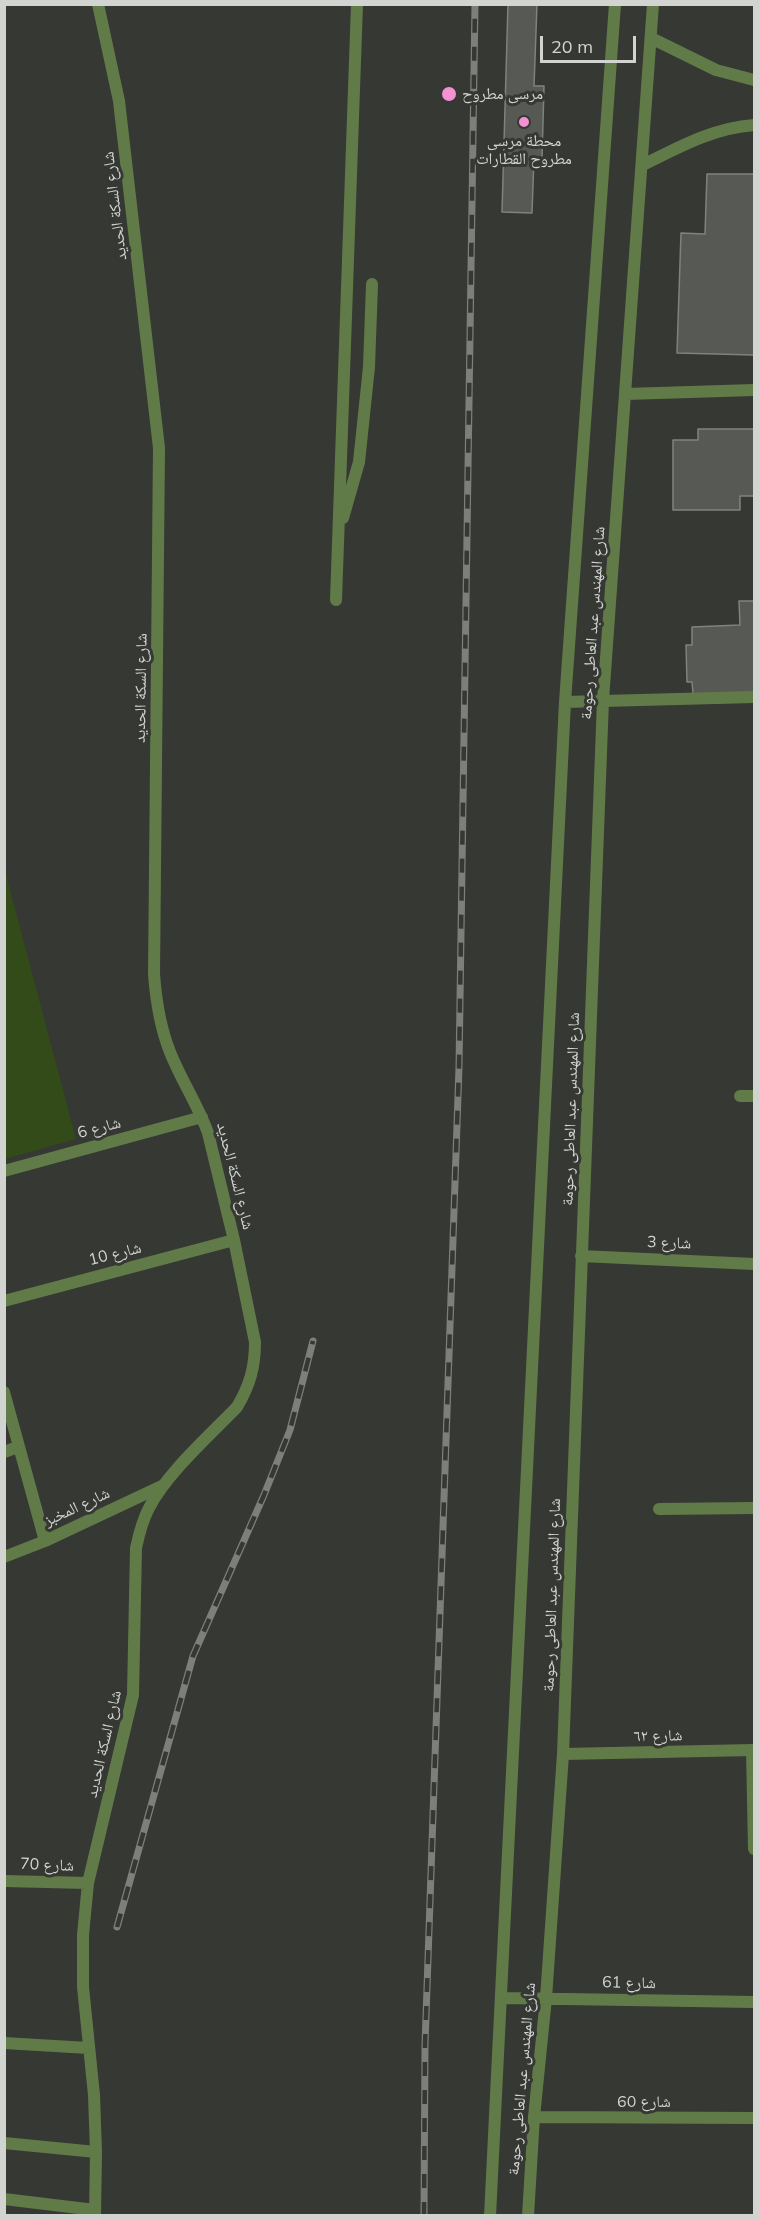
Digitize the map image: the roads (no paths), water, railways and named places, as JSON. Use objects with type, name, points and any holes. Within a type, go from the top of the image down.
[{"type":"street","name":"شارع السكة الحديد","points":[[95,2213],[94,2095],[83,1987],[83,1935],[88,1883],[133,1695],[136,1548],[149,1507],[163,1485],[237,1407],[252,1376],[255,1342],[234,1240],[202,1117],[171,1054],[162,1029],[156,1001],[154,974],[159,448],[119,101],[98,4]]},
{"type":"street","points":[[336,600],[357,4]]},
{"type":"street","name":"شارع المهندس عبد العاطى رحومة","points":[[490,2216],[565,702],[615,4]]},
{"type":"street","name":"شارع المهندس عبد العاطى رحومة","points":[[528,2216],[563,1754],[603,700],[653,4]]},
{"type":"street","points":[[651,38],[716,70],[754,80]]},
{"type":"street","points":[[643,165],[707,134],[738,126],[754,125]]},
{"type":"street","points":[[338,536],[359,462],[369,367],[372,284]]},
{"type":"street","points":[[626,394],[754,390]]},
{"type":"street","points":[[565,702],[754,697]]},
{"type":"street","points":[[740,1096],[754,1095]]},
{"type":"street","name":"شارع 6","points":[[4,1171],[202,1117]]},
{"type":"street","name":"شارع 10","points":[[4,1300],[234,1240]]},
{"type":"street","name":"شارع 3","points":[[581,1256],[754,1264]]},
{"type":"street","points":[[4,1392],[45,1541]]},
{"type":"street","points":[[4,1452],[18,1447]]},
{"type":"street","name":"شارع المخبز","points":[[4,1557],[45,1541],[163,1485]]},
{"type":"street","points":[[659,1509],[754,1508]]},
{"type":"street","points":[[753,1750],[754,1849]]},
{"type":"street","name":"شارع ٦٢","points":[[563,1754],[753,1750]]},
{"type":"street","name":"شارع 70","points":[[4,1881],[88,1883]]},
{"type":"street","name":"شارع 61","points":[[502,1998],[754,2002]]},
{"type":"street","points":[[4,2043],[88,2048]]},
{"type":"street","name":"شارع 60","points":[[534,2117],[754,2118]]},
{"type":"street","points":[[4,2143],[96,2152]]},
{"type":"street","points":[[4,2199],[95,2213]]},
{"type":"railway","points":[[424,2216],[425,2045],[459,1067],[475,4]]},
{"type":"railway","points":[[117,1927],[193,1656],[290,1430],[313,1341]]},
{"type":"place","name":"مرسى مطروح","points":[[449,94]]},
{"type":"place","name":"محطة مرسى مطروح القطارات","points":[[524,122]]}]
